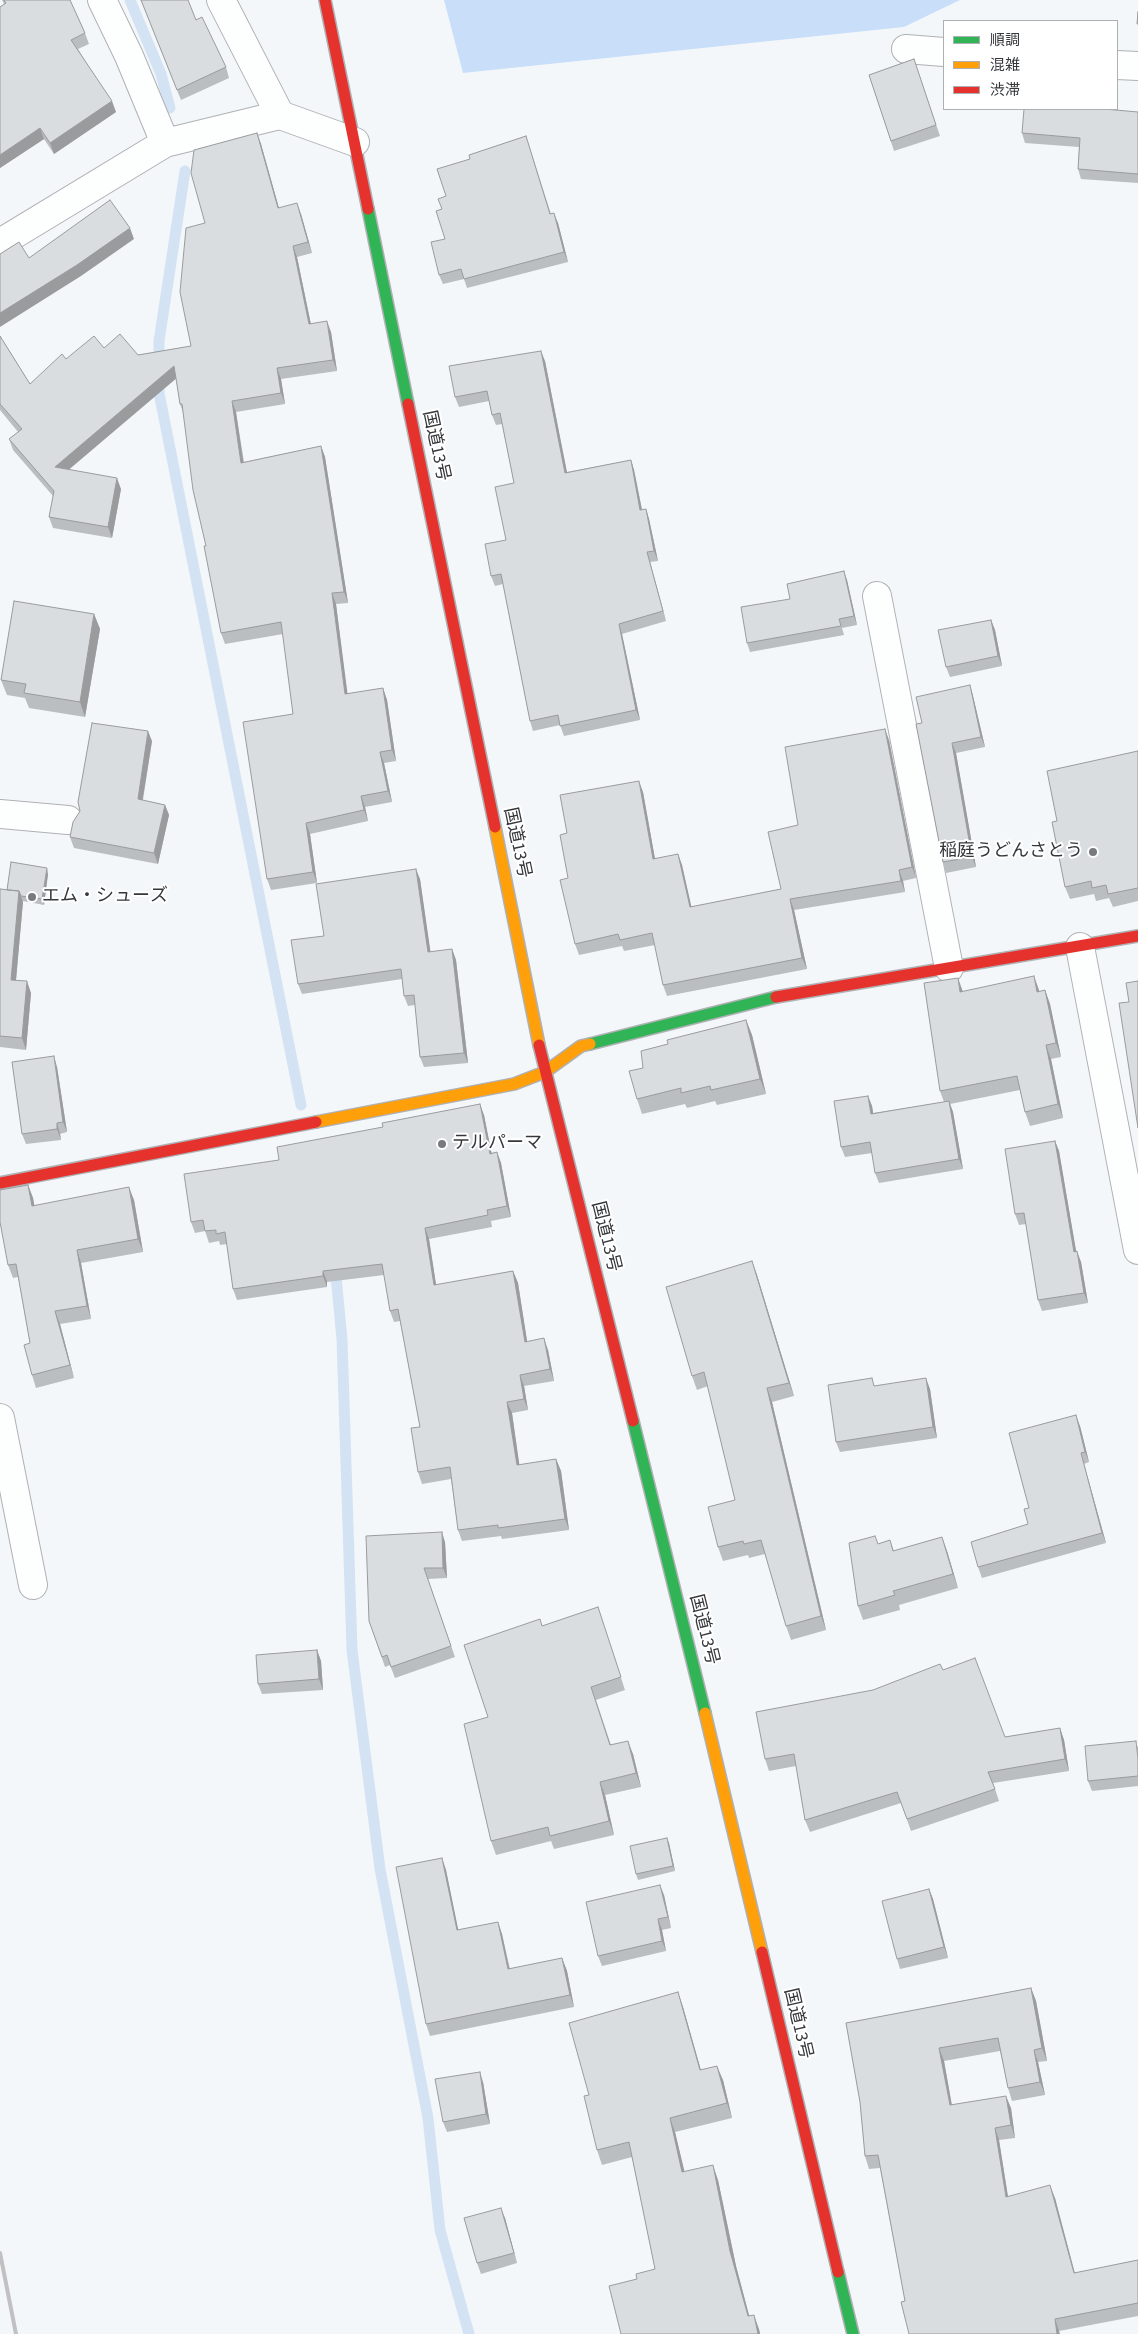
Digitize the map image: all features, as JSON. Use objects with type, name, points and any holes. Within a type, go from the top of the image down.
[{"type":"main road","name":"国道13号","points":[[325,0],[545,1072],[698,1683],[853,2334]]},
{"type":"main road","points":[[0,1183],[514,1084],[545,1072],[581,1046],[791,993],[1080,948],[1138,936]]},
{"type":"street","points":[[102,0],[129,56],[165,143]]},
{"type":"street","points":[[221,0],[280,115]]},
{"type":"street","points":[[906,49],[943,52]]},
{"type":"street","points":[[1118,64],[1138,66]]},
{"type":"street","points":[[0,243],[165,143],[280,115],[355,142]]},
{"type":"street","points":[[877,596],[949,968]]},
{"type":"street","points":[[0,814],[68,820]]},
{"type":"street","points":[[1080,948],[1138,1250]]},
{"type":"street","points":[[0,1418],[33,1585]]},
{"type":"shaded area","points":[[444,0],[960,0],[904,27],[463,73]]},
{"type":"building","points":[[4,0],[70,0],[85,33],[71,40],[112,101],[50,143],[40,128],[0,155],[0,7],[6,3]]},
{"type":"building","points":[[141,0],[188,0],[196,20],[202,17],[226,67],[177,90]]},
{"type":"building","points":[[914,59],[936,125],[891,141],[869,75]]},
{"type":"building","points":[[1024,110],[1115,110],[1138,112],[1138,174],[1078,169],[1080,138],[1022,133]]},
{"type":"building","points":[[257,133],[278,208],[297,203],[308,242],[293,246],[309,324],[327,321],[333,360],[277,368],[281,393],[232,401],[241,463],[321,446],[344,592],[332,593],[345,694],[383,688],[392,750],[380,752],[388,791],[361,796],[364,810],[306,823],[313,872],[267,879],[243,722],[293,714],[281,622],[221,633],[204,546],[206,546],[193,490],[182,404],[180,404],[174,366],[55,467],[117,478],[108,527],[49,517],[54,491],[9,439],[22,429],[0,404],[0,336],[30,384],[62,354],[66,359],[94,336],[104,348],[120,334],[138,355],[191,346],[180,292],[186,228],[205,223],[191,173],[194,150]]},
{"type":"building","points":[[526,136],[550,214],[554,213],[564,252],[464,279],[461,269],[439,275],[431,242],[445,239],[436,211],[442,209],[438,199],[446,196],[437,169],[470,159],[469,155]]},
{"type":"building","points":[[110,200],[130,228],[77,265],[0,313],[0,254],[19,242],[29,258]]},
{"type":"building","points":[[541,351],[565,473],[631,460],[640,510],[646,509],[654,551],[647,552],[663,611],[619,624],[636,710],[560,726],[558,715],[530,721],[501,574],[491,576],[485,544],[506,540],[495,487],[514,483],[500,413],[492,415],[487,391],[455,397],[449,366]]},
{"type":"building","points":[[844,571],[854,616],[839,619],[841,626],[747,643],[741,607],[790,599],[787,584]]},
{"type":"building","points":[[14,601],[94,614],[80,702],[24,693],[26,684],[1,680]]},
{"type":"building","points":[[991,620],[998,656],[946,667],[938,630]]},
{"type":"building","points":[[970,685],[981,737],[952,743],[972,857],[943,862],[916,724],[922,723],[916,697]]},
{"type":"building","points":[[92,723],[148,731],[138,799],[165,805],[154,853],[70,837],[73,822],[80,811],[78,802]]},
{"type":"building","points":[[885,729],[912,867],[899,870],[901,881],[790,899],[802,958],[663,985],[652,933],[620,940],[618,934],[575,944],[560,880],[568,878],[560,835],[567,833],[560,795],[639,781],[653,859],[678,854],[690,907],[781,889],[768,832],[798,825],[785,747]]},
{"type":"building","points":[[1138,751],[1138,888],[1108,894],[1106,885],[1092,888],[1091,881],[1065,887],[1052,822],[1057,821],[1047,771]]},
{"type":"building","points":[[11,862],[47,868],[42,899],[21,896],[19,891],[7,890]]},
{"type":"building","points":[[416,869],[428,952],[452,949],[464,1053],[420,1057],[414,995],[404,996],[401,969],[298,984],[291,940],[324,936],[316,884]]},
{"type":"building","points":[[0,889],[19,891],[11,980],[27,981],[22,1038],[0,1036]]},
{"type":"building","points":[[1034,976],[1037,992],[1045,990],[1056,1043],[1046,1045],[1058,1104],[1025,1112],[1017,1076],[940,1091],[924,983],[958,978],[960,992]]},
{"type":"building","points":[[1138,981],[1138,1128],[1119,1003],[1129,1002],[1126,983]]},
{"type":"building","points":[[746,1020],[760,1079],[711,1090],[710,1086],[681,1093],[681,1088],[637,1099],[629,1071],[643,1068],[641,1051],[668,1044],[667,1040]]},
{"type":"building","points":[[54,1056],[63,1122],[57,1123],[57,1129],[22,1134],[12,1062]]},
{"type":"building","points":[[868,1096],[871,1114],[949,1101],[959,1159],[875,1173],[870,1142],[841,1147],[834,1101]]},
{"type":"building","points":[[480,1104],[490,1154],[497,1152],[507,1206],[487,1210],[488,1215],[425,1228],[434,1285],[513,1271],[525,1342],[544,1338],[550,1369],[520,1375],[524,1399],[507,1402],[517,1465],[556,1459],[565,1519],[498,1528],[498,1525],[458,1530],[450,1467],[418,1472],[411,1428],[420,1427],[398,1309],[390,1311],[382,1264],[323,1271],[323,1276],[233,1289],[225,1232],[216,1234],[216,1230],[205,1231],[203,1220],[191,1222],[184,1174],[279,1160],[277,1147],[383,1127],[382,1123]]},
{"type":"building","points":[[1055,1141],[1074,1252],[1077,1251],[1084,1293],[1038,1300],[1024,1213],[1015,1214],[1005,1149]]},
{"type":"building","points":[[28,1185],[32,1206],[129,1187],[138,1239],[77,1250],[87,1306],[55,1311],[70,1365],[32,1375],[24,1345],[30,1343],[16,1264],[8,1265],[0,1222],[0,1190]]},
{"type":"building","points":[[752,1261],[789,1383],[767,1388],[821,1616],[786,1626],[761,1540],[744,1544],[743,1541],[718,1547],[708,1507],[735,1500],[704,1372],[692,1376],[666,1287]]},
{"type":"building","points":[[872,1378],[874,1386],[926,1378],[933,1427],[836,1442],[828,1385]]},
{"type":"building","points":[[1076,1415],[1085,1452],[1081,1453],[1102,1533],[978,1567],[971,1542],[1028,1524],[1024,1509],[1029,1508],[1009,1433]]},
{"type":"building","points":[[442,1532],[443,1568],[424,1568],[451,1646],[391,1667],[387,1655],[382,1657],[369,1621],[366,1536]]},
{"type":"building","points":[[875,1536],[878,1544],[890,1540],[893,1551],[942,1537],[953,1574],[893,1591],[895,1595],[858,1606],[849,1543]]},
{"type":"building","points":[[598,1607],[621,1677],[591,1687],[610,1745],[628,1741],[636,1773],[600,1782],[609,1821],[550,1836],[548,1827],[491,1841],[464,1724],[488,1717],[464,1645],[540,1619],[542,1626]]},
{"type":"building","points":[[317,1650],[319,1679],[258,1684],[256,1655]]},
{"type":"building","points":[[975,1658],[1005,1737],[1060,1728],[1065,1759],[988,1772],[995,1789],[907,1819],[897,1792],[805,1820],[794,1754],[765,1759],[756,1712],[873,1690],[940,1664],[943,1670]]},
{"type":"building","points":[[1136,1741],[1138,1776],[1088,1781],[1085,1746]]},
{"type":"building","points":[[667,1838],[673,1866],[636,1874],[630,1846]]},
{"type":"building","points":[[442,1858],[457,1930],[498,1922],[508,1969],[562,1958],[570,1995],[426,2024],[396,1867]]},
{"type":"building","points":[[660,1885],[668,1917],[658,1919],[662,1941],[598,1956],[586,1902]]},
{"type":"building","points":[[929,1889],[944,1947],[897,1959],[882,1901]]},
{"type":"building","points":[[1031,1988],[1042,2048],[1034,2050],[1040,2082],[1008,2088],[998,2038],[939,2048],[950,2105],[1006,2096],[1011,2125],[995,2128],[1006,2197],[1050,2185],[1074,2273],[1138,2260],[1138,2303],[1055,2319],[1057,2334],[909,2334],[901,2302],[905,2301],[878,2155],[865,2156],[860,2102],[846,2023]]},
{"type":"building","points":[[678,1992],[700,2070],[717,2066],[727,2103],[670,2118],[682,2172],[713,2165],[730,2251],[748,2316],[754,2315],[758,2334],[621,2334],[609,2286],[637,2279],[636,2274],[655,2269],[629,2142],[597,2150],[584,2096],[589,2095],[569,2023]]},
{"type":"building","points":[[480,2072],[486,2114],[443,2122],[435,2079]]},
{"type":"building","points":[[501,2208],[514,2253],[477,2263],[464,2218]]},
{"type":"waterway","points":[[130,0],[161,74],[170,108]]},
{"type":"waterway","points":[[185,171],[159,341],[159,393],[301,1105]]},
{"type":"waterway","points":[[335,1266],[342,1339],[352,1650],[380,1869],[428,2118],[440,2230],[469,2334]]},
{"type":"railway","points":[[0,2253],[16,2334]]},
{"type":"traffic: fast","points":[[368,209],[408,404]]},
{"type":"traffic: fast","points":[[590,1044],[776,997]]},
{"type":"traffic: fast","points":[[633,1421],[705,1713]]},
{"type":"traffic: fast","points":[[838,2272],[853,2334]]},
{"type":"traffic: slow","points":[[495,827],[539,1045]]},
{"type":"traffic: slow","points":[[316,1122],[514,1084],[545,1072],[581,1046],[590,1044]]},
{"type":"traffic: slow","points":[[705,1713],[762,1952]]},
{"type":"traffic: jam","points":[[325,0],[368,209]]},
{"type":"traffic: jam","points":[[408,404],[495,827]]},
{"type":"traffic: jam","points":[[776,997],[1138,936]]},
{"type":"traffic: jam","points":[[539,1045],[633,1421]]},
{"type":"traffic: jam","points":[[0,1183],[316,1122]]},
{"type":"traffic: jam","points":[[762,1952],[838,2272]]},
{"type":"place","name":"稲庭うどんさとう","points":[[1093,852]]},
{"type":"place","name":"エム・シューズ","points":[[32,897]]},
{"type":"place","name":"テルパーマ","points":[[442,1144]]}]
